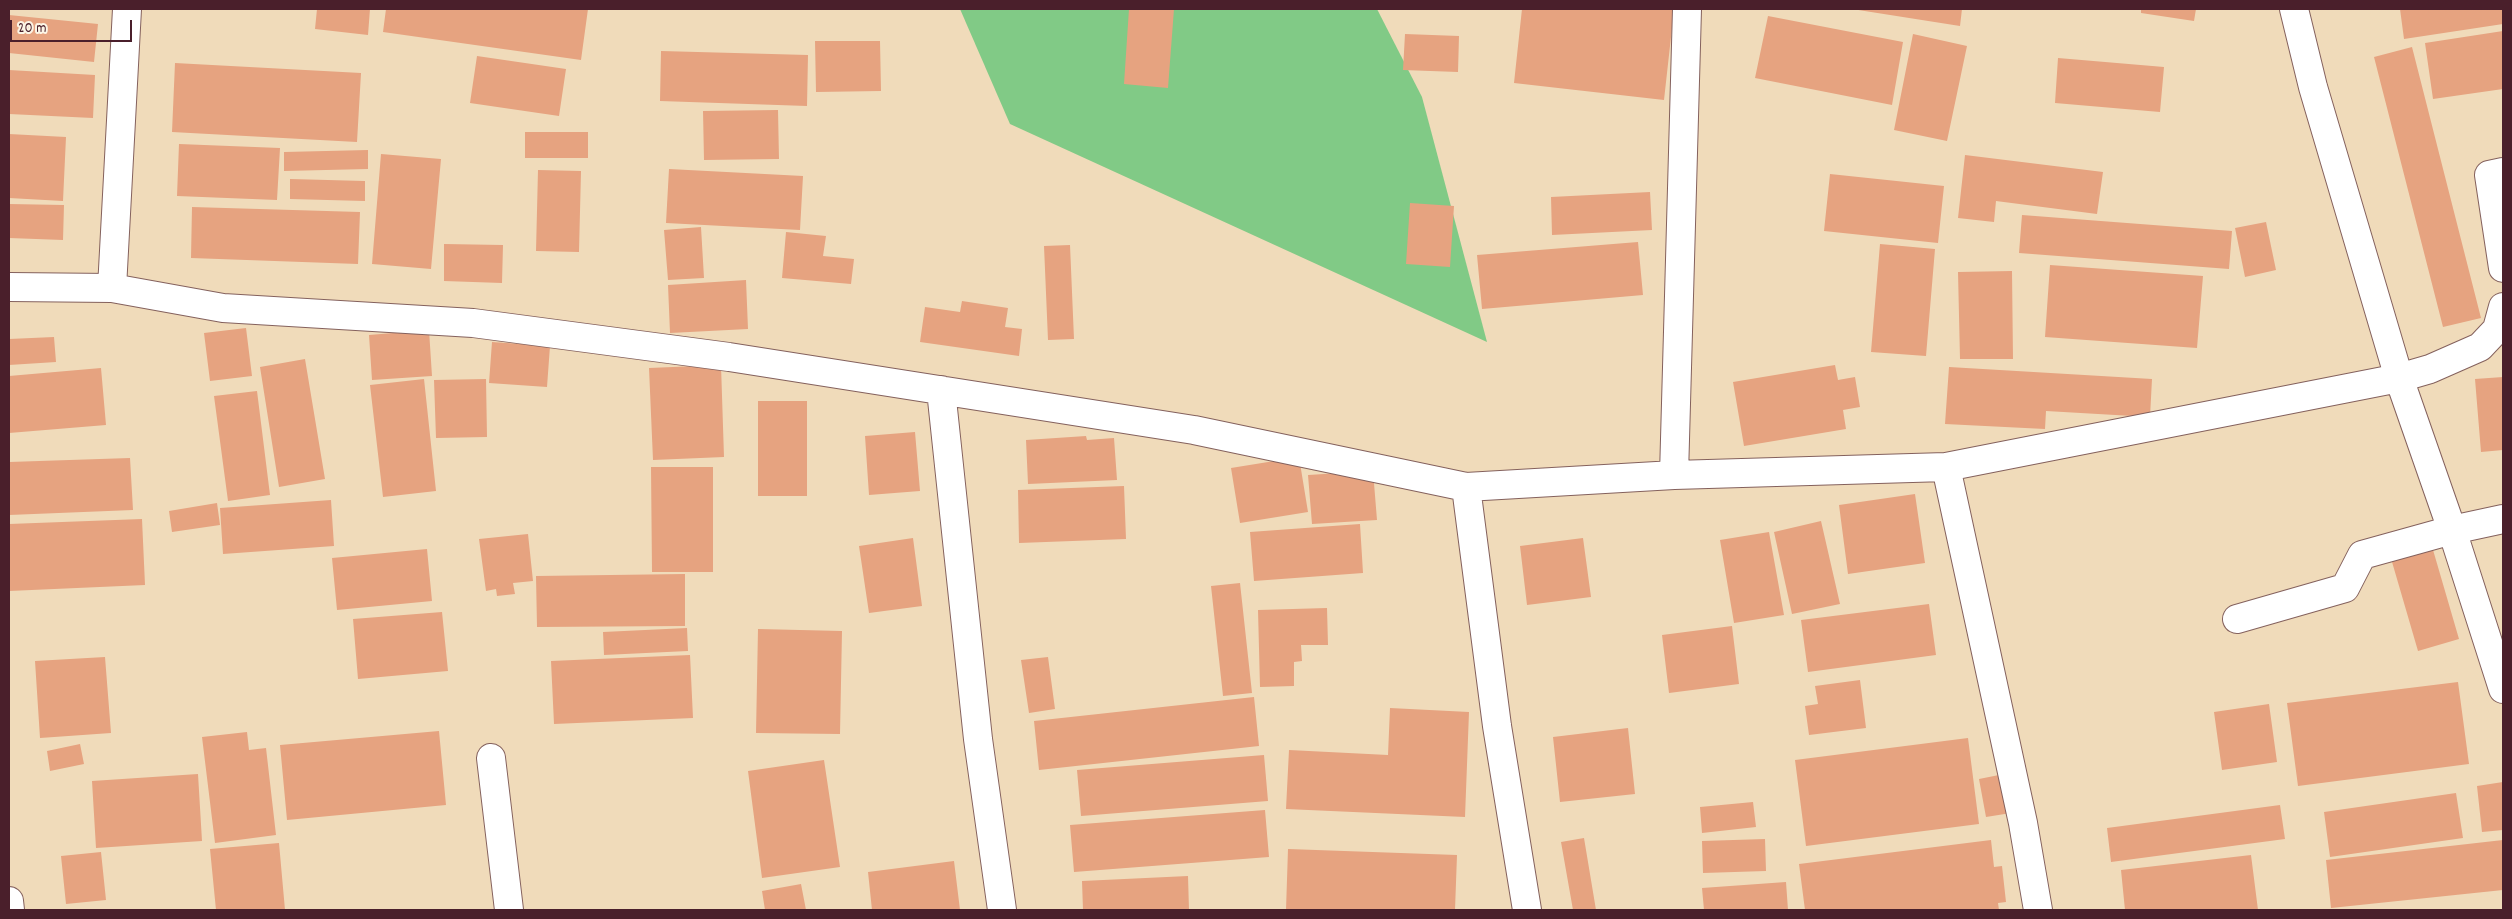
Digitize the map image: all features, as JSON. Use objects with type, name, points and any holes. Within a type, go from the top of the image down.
[{"type":"street","points":[[112,288],[127,9]]},
{"type":"street","points":[[1674,475],[1687,9]]},
{"type":"street","points":[[2294,9],[2313,87],[2399,378],[2452,530],[2503,689]]},
{"type":"street","points":[[2503,172],[2489,175],[2503,268]]},
{"type":"street","points":[[9,287],[112,288],[223,308],[473,323],[729,357],[1194,430],[1466,488],[1674,475],[1946,468],[2399,378],[2430,369],[2480,346],[2496,329],[2503,307]]},
{"type":"street","points":[[941,390],[978,739],[1002,910]]},
{"type":"street","points":[[1946,468],[2023,823],[2038,910]]},
{"type":"street","points":[[1466,488],[1497,726],[1527,910]]},
{"type":"street","points":[[2238,619],[2345,588],[2362,555],[2452,530],[2503,519]]},
{"type":"street","points":[[491,758],[509,910]]},
{"type":"street","points":[[9,901],[10,910]]},
{"type":"green space","points":[[960,9],[1377,9],[1422,97],[1487,342],[1010,124]]},
{"type":"building","points":[[317,9],[370,9],[368,35],[315,29]]},
{"type":"building","points":[[386,9],[588,9],[581,60],[383,32]]},
{"type":"building","points":[[1129,9],[1174,9],[1168,88],[1124,84]]},
{"type":"building","points":[[1522,9],[1674,10],[1664,100],[1514,83]]},
{"type":"building","points":[[1852,9],[1962,9],[1960,26]]},
{"type":"building","points":[[2141,9],[2196,9],[2194,21],[2141,13]]},
{"type":"building","points":[[2400,9],[2503,9],[2503,24],[2404,39]]},
{"type":"building","points":[[9,15],[98,24],[94,62],[9,53]]},
{"type":"building","points":[[1768,16],[1903,42],[1892,105],[1755,78]]},
{"type":"building","points":[[2503,31],[2503,89],[2433,99],[2425,43]]},
{"type":"building","points":[[1405,34],[1459,36],[1458,72],[1403,70]]},
{"type":"building","points":[[1913,34],[1967,46],[1947,141],[1894,130]]},
{"type":"building","points":[[815,41],[880,41],[881,91],[816,92]]},
{"type":"building","points":[[2412,47],[2481,318],[2443,327],[2374,57]]},
{"type":"building","points":[[661,51],[808,55],[807,106],[660,101]]},
{"type":"building","points":[[477,56],[566,69],[559,116],[470,103]]},
{"type":"building","points":[[2058,58],[2164,67],[2160,112],[2055,103]]},
{"type":"building","points":[[175,63],[361,73],[357,142],[172,132]]},
{"type":"building","points":[[9,70],[95,75],[93,118],[9,114]]},
{"type":"building","points":[[778,110],[779,159],[704,160],[703,111]]},
{"type":"building","points":[[525,132],[588,132],[588,158],[525,158]]},
{"type":"building","points":[[9,134],[66,137],[63,201],[9,198]]},
{"type":"building","points":[[179,144],[280,148],[277,200],[177,196]]},
{"type":"building","points":[[368,150],[368,169],[284,171],[284,152]]},
{"type":"building","points":[[381,154],[441,159],[431,269],[372,264]]},
{"type":"building","points":[[1965,155],[2103,172],[2097,214],[1996,201],[1994,222],[1958,218]]},
{"type":"building","points":[[669,169],[803,176],[800,230],[666,223]]},
{"type":"building","points":[[538,170],[581,171],[579,252],[536,251]]},
{"type":"building","points":[[1830,174],[1944,186],[1938,243],[1824,231]]},
{"type":"building","points":[[290,179],[365,181],[365,201],[290,199]]},
{"type":"building","points":[[1650,192],[1652,230],[1552,235],[1551,197]]},
{"type":"building","points":[[1410,203],[1454,206],[1450,267],[1406,264]]},
{"type":"building","points":[[9,204],[64,205],[63,240],[9,238]]},
{"type":"building","points":[[192,207],[360,212],[358,264],[191,258]]},
{"type":"building","points":[[2022,215],[2232,231],[2229,269],[2019,253]]},
{"type":"building","points":[[2266,222],[2276,270],[2245,277],[2235,228]]},
{"type":"building","points":[[701,227],[704,278],[668,280],[664,230]]},
{"type":"building","points":[[786,232],[826,236],[823,256],[854,259],[851,284],[782,278]]},
{"type":"building","points":[[1638,242],[1643,295],[1482,309],[1477,255]]},
{"type":"building","points":[[444,244],[503,245],[502,283],[444,281]]},
{"type":"building","points":[[1880,244],[1935,249],[1926,356],[1871,352]]},
{"type":"building","points":[[1070,245],[1074,339],[1048,340],[1044,246]]},
{"type":"building","points":[[2050,265],[2203,276],[2197,348],[2045,337]]},
{"type":"building","points":[[2012,271],[2013,359],[1960,359],[1958,272]]},
{"type":"building","points":[[746,280],[748,329],[670,333],[668,285]]},
{"type":"building","points":[[962,301],[1008,308],[1005,327],[1022,329],[1019,356],[920,342],[925,307],[960,312]]},
{"type":"building","points":[[246,328],[252,376],[210,381],[204,333]]},
{"type":"building","points":[[429,330],[432,376],[372,380],[369,335]]},
{"type":"building","points":[[54,337],[56,362],[9,365],[9,339]]},
{"type":"building","points":[[492,342],[550,346],[547,387],[489,383]]},
{"type":"building","points":[[305,359],[325,479],[279,487],[260,367]]},
{"type":"building","points":[[721,365],[724,457],[653,460],[649,368]]},
{"type":"building","points":[[1835,365],[1838,380],[1855,377],[1860,407],[1843,410],[1846,429],[1744,446],[1733,382]]},
{"type":"building","points":[[1949,367],[2152,379],[2150,417],[2046,411],[2045,429],[1945,424]]},
{"type":"building","points":[[101,368],[106,425],[9,433],[9,376]]},
{"type":"building","points":[[2503,377],[2503,450],[2481,452],[2475,379]]},
{"type":"building","points":[[424,379],[436,491],[383,497],[370,385]]},
{"type":"building","points":[[486,379],[487,437],[436,438],[434,380]]},
{"type":"building","points":[[257,391],[270,495],[228,501],[214,396]]},
{"type":"building","points":[[758,401],[807,401],[807,496],[758,496]]},
{"type":"building","points":[[915,432],[920,491],[869,495],[865,436]]},
{"type":"building","points":[[1086,436],[1087,440],[1114,438],[1117,480],[1028,484],[1026,440]]},
{"type":"building","points":[[1299,457],[1308,512],[1240,523],[1231,468]]},
{"type":"building","points":[[130,458],[133,510],[9,515],[9,462]]},
{"type":"building","points":[[651,467],[713,467],[713,572],[652,572]]},
{"type":"building","points":[[1373,471],[1377,520],[1312,524],[1308,475]]},
{"type":"building","points":[[1124,486],[1126,539],[1019,543],[1018,490]]},
{"type":"building","points":[[1915,494],[1925,563],[1848,574],[1839,505]]},
{"type":"building","points":[[331,500],[334,546],[223,554],[220,508]]},
{"type":"building","points":[[217,503],[220,525],[172,532],[169,511]]},
{"type":"building","points":[[142,519],[145,585],[9,591],[9,524]]},
{"type":"building","points":[[1821,521],[1840,604],[1792,614],[1774,532]]},
{"type":"building","points":[[1360,524],[1363,573],[1254,581],[1250,532]]},
{"type":"building","points":[[1769,532],[1784,615],[1734,623],[1720,540]]},
{"type":"building","points":[[528,534],[533,581],[513,583],[515,594],[497,596],[496,589],[486,591],[479,539]]},
{"type":"building","points":[[913,538],[922,606],[869,613],[859,546]]},
{"type":"building","points":[[1583,538],[1591,597],[1527,605],[1520,546]]},
{"type":"building","points":[[2431,543],[2459,639],[2418,651],[2390,555]]},
{"type":"building","points":[[427,549],[432,601],[337,610],[332,558]]},
{"type":"building","points":[[685,574],[685,626],[537,627],[536,576]]},
{"type":"building","points":[[1240,583],[1252,693],[1223,696],[1211,586]]},
{"type":"building","points":[[1929,604],[1936,655],[1808,672],[1801,620]]},
{"type":"building","points":[[1327,608],[1328,645],[1301,645],[1302,661],[1294,662],[1294,686],[1260,687],[1258,610]]},
{"type":"building","points":[[442,612],[448,671],[358,679],[353,619]]},
{"type":"building","points":[[1732,626],[1739,684],[1669,693],[1662,635]]},
{"type":"building","points":[[687,628],[688,651],[604,655],[603,632]]},
{"type":"building","points":[[758,629],[842,631],[840,734],[756,733]]},
{"type":"building","points":[[690,655],[693,718],[554,724],[551,661]]},
{"type":"building","points":[[105,657],[111,733],[40,738],[35,661]]},
{"type":"building","points":[[1048,657],[1055,709],[1029,713],[1021,660]]},
{"type":"building","points":[[1860,680],[1866,728],[1809,735],[1805,706],[1818,704],[1815,686]]},
{"type":"building","points":[[2458,682],[2469,764],[2298,786],[2287,703]]},
{"type":"building","points":[[1254,697],[1259,746],[1039,770],[1034,721]]},
{"type":"building","points":[[2269,704],[2277,762],[2222,770],[2214,712]]},
{"type":"building","points":[[1390,708],[1469,712],[1465,817],[1286,809],[1289,750],[1388,755]]},
{"type":"building","points":[[1628,728],[1635,794],[1560,802],[1553,737]]},
{"type":"building","points":[[439,731],[446,805],[287,820],[280,745]]},
{"type":"building","points":[[247,732],[249,750],[266,748],[276,835],[215,843],[202,737]]},
{"type":"building","points":[[1968,738],[1979,824],[1806,846],[1795,760]]},
{"type":"building","points":[[80,744],[84,764],[50,771],[47,751]]},
{"type":"building","points":[[1264,755],[1268,801],[1081,816],[1077,770]]},
{"type":"building","points":[[824,760],[840,867],[762,878],[748,771]]},
{"type":"building","points":[[198,774],[202,841],[96,848],[92,781]]},
{"type":"building","points":[[2004,774],[2011,813],[1986,817],[1979,779]]},
{"type":"building","points":[[2503,782],[2503,830],[2482,832],[2477,786]]},
{"type":"building","points":[[2456,793],[2463,838],[2330,857],[2324,812]]},
{"type":"building","points":[[1753,802],[1756,827],[1702,833],[1700,807]]},
{"type":"building","points":[[2280,805],[2285,839],[2111,862],[2107,828]]},
{"type":"building","points":[[1265,810],[1269,857],[1074,872],[1070,825]]},
{"type":"building","points":[[1584,838],[1596,910],[1573,910],[1561,842]]},
{"type":"building","points":[[1765,839],[1766,871],[1703,873],[1702,841]]},
{"type":"building","points":[[1991,840],[1994,867],[2002,866],[2006,902],[1998,903],[1999,910],[1805,910],[1799,864]]},
{"type":"building","points":[[2503,840],[2503,890],[2331,908],[2326,860]]},
{"type":"building","points":[[279,843],[285,910],[216,910],[210,849]]},
{"type":"building","points":[[1288,849],[1457,855],[1455,910],[1286,910]]},
{"type":"building","points":[[101,852],[106,900],[66,904],[61,856]]},
{"type":"building","points":[[2251,855],[2258,910],[2125,910],[2121,870]]},
{"type":"building","points":[[954,861],[960,910],[872,910],[868,872]]},
{"type":"building","points":[[1188,876],[1189,910],[1083,910],[1082,881]]},
{"type":"building","points":[[1786,882],[1788,910],[1704,910],[1702,888]]},
{"type":"building","points":[[801,884],[806,910],[765,910],[762,891]]}]
